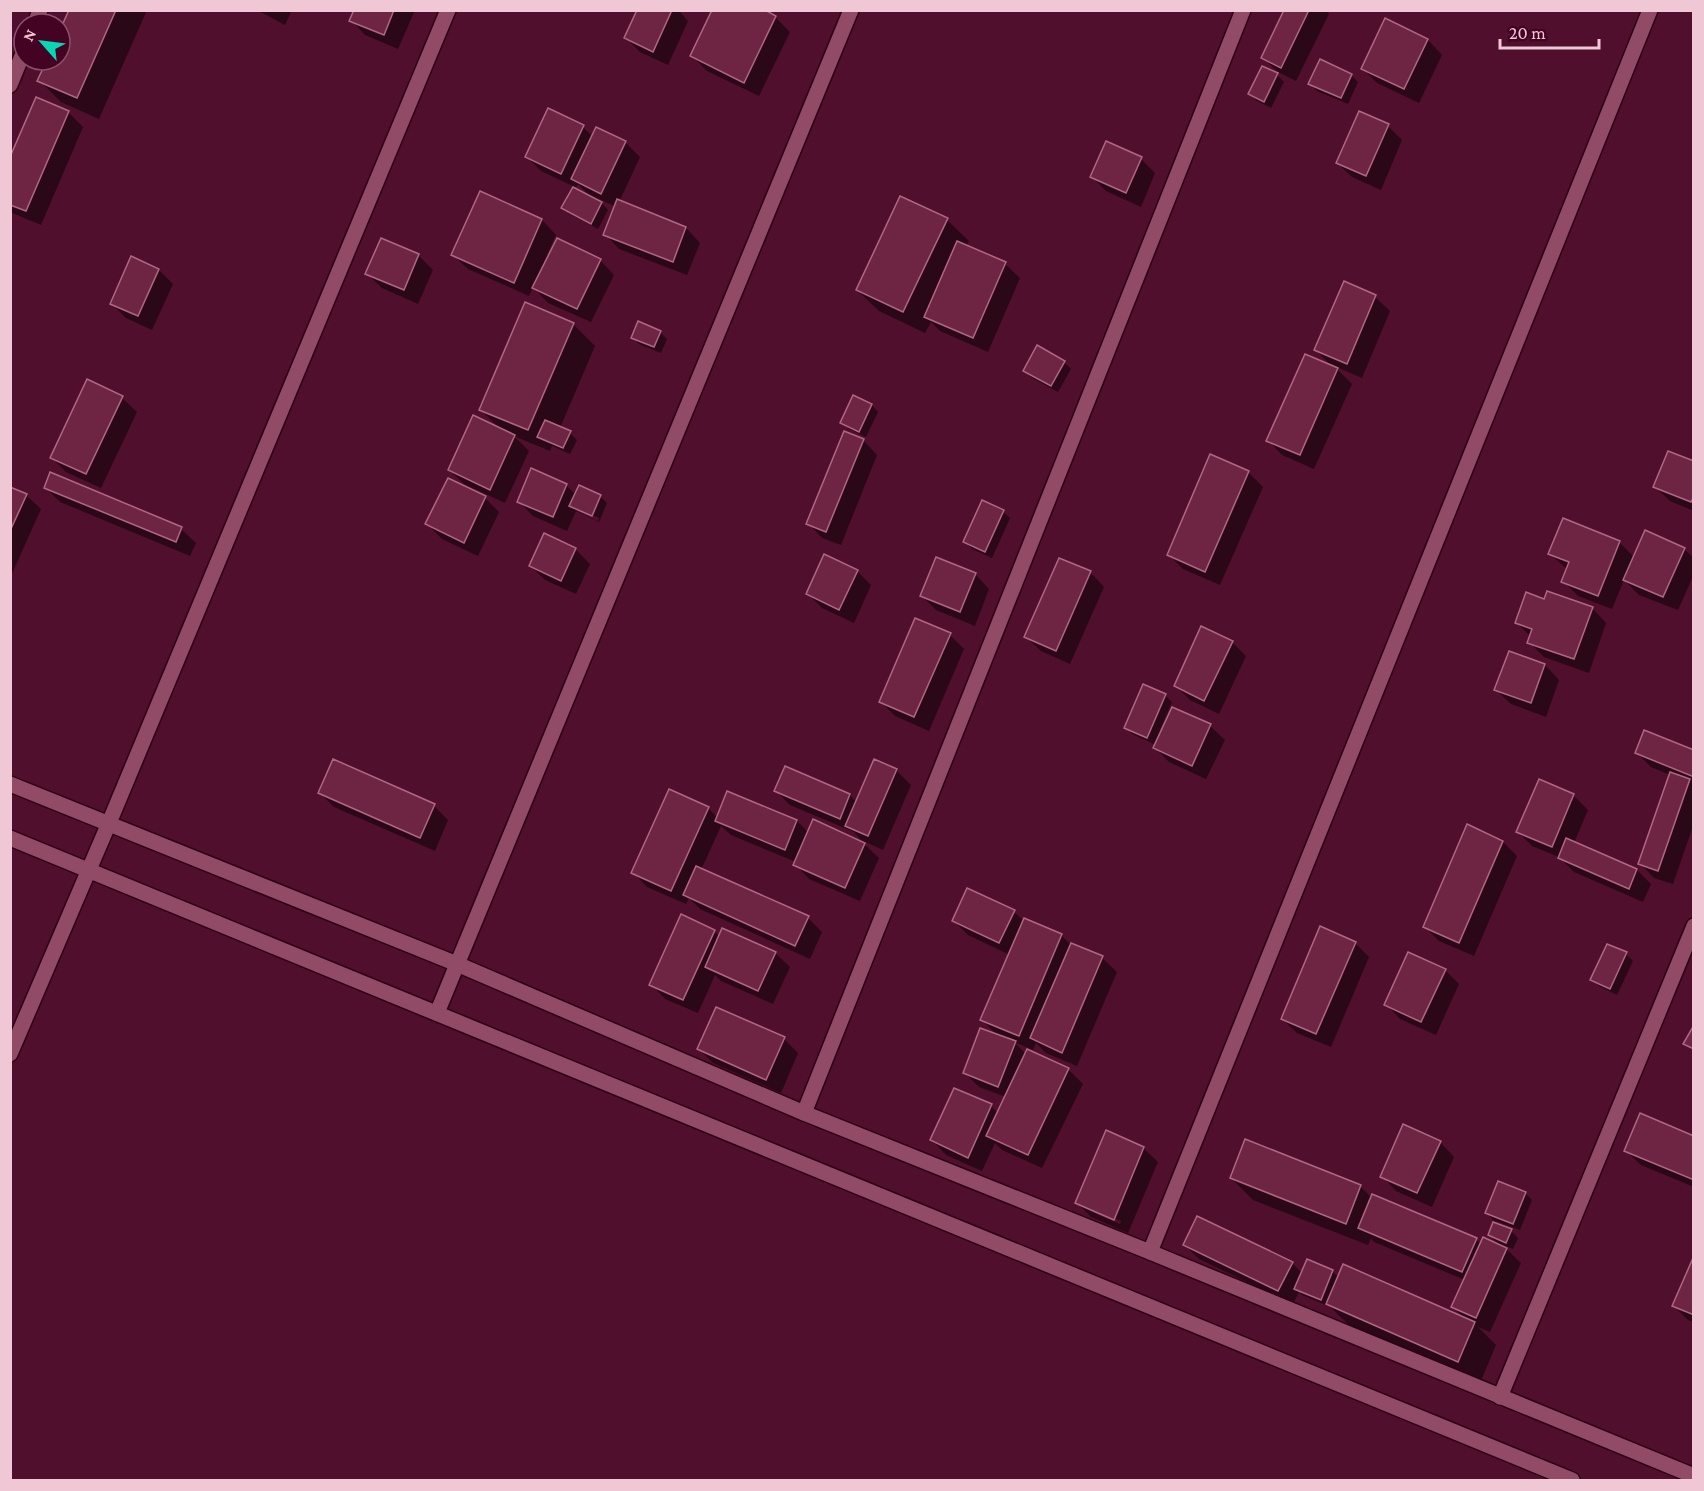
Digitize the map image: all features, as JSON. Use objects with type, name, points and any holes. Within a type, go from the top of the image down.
[{"type":"street","points":[[10,1054],[109,823],[448,10]]},
{"type":"street","points":[[437,1013],[851,10]]},
{"type":"street","points":[[804,1113],[1243,10]]},
{"type":"street","points":[[1150,1252],[1650,10]]},
{"type":"street","points":[[10,784],[457,964],[804,1113],[1150,1252],[1694,1476]]},
{"type":"street","points":[[10,837],[1572,1480]]},
{"type":"street","points":[[1500,1397],[1694,926]]},
{"type":"building","points":[[69,10],[116,10],[77,98],[37,81],[41,72],[72,72],[72,12],[68,12]]},
{"type":"building","points":[[354,10],[394,10],[384,35],[349,21]]},
{"type":"building","points":[[637,10],[672,10],[653,52],[624,38]]},
{"type":"building","points":[[712,10],[765,10],[776,16],[744,83],[690,56]]},
{"type":"building","points":[[1284,10],[1309,10],[1281,68],[1261,58]]},
{"type":"building","points":[[1385,18],[1428,39],[1404,89],[1361,69]]},
{"type":"building","points":[[1320,59],[1352,74],[1341,98],[1308,84]]},
{"type":"building","points":[[1262,66],[1278,73],[1264,102],[1248,94]]},
{"type":"building","points":[[36,97],[69,111],[26,211],[10,205],[10,157]]},
{"type":"building","points":[[548,108],[584,125],[561,174],[525,157]]},
{"type":"building","points":[[1359,111],[1389,124],[1366,176],[1336,163]]},
{"type":"building","points":[[596,127],[626,141],[601,194],[571,179]]},
{"type":"building","points":[[1106,141],[1142,157],[1126,193],[1090,177]]},
{"type":"building","points":[[573,187],[602,202],[591,224],[561,208]]},
{"type":"building","points":[[480,191],[542,219],[514,283],[451,255]]},
{"type":"building","points":[[900,196],[948,218],[903,312],[856,290]]},
{"type":"building","points":[[617,199],[686,227],[673,262],[603,235]]},
{"type":"building","points":[[381,238],[419,254],[404,290],[365,274]]},
{"type":"building","points":[[557,238],[601,259],[577,309],[532,288]]},
{"type":"building","points":[[957,241],[1006,262],[973,338],[924,317]]},
{"type":"building","points":[[131,256],[159,269],[138,316],[110,304]]},
{"type":"building","points":[[1344,281],[1376,295],[1347,364],[1314,350]]},
{"type":"building","points":[[525,302],[574,323],[528,430],[479,410]]},
{"type":"building","points":[[638,321],[661,331],[654,347],[631,338]]},
{"type":"building","points":[[1037,345],[1065,361],[1051,386],[1023,371]]},
{"type":"building","points":[[1305,354],[1338,368],[1300,455],[1266,441]]},
{"type":"building","points":[[87,379],[123,396],[86,474],[50,458]]},
{"type":"building","points":[[853,395],[872,404],[859,432],[840,423]]},
{"type":"building","points":[[473,415],[515,435],[490,490],[448,470]]},
{"type":"building","points":[[545,420],[571,431],[563,448],[537,437]]},
{"type":"building","points":[[844,431],[864,439],[826,532],[806,524]]},
{"type":"building","points":[[1668,451],[1694,461],[1694,497],[1691,502],[1653,487]]},
{"type":"building","points":[[1210,454],[1249,471],[1205,572],[1167,555]]},
{"type":"building","points":[[531,468],[567,484],[553,517],[517,502]]},
{"type":"building","points":[[50,472],[182,527],[176,542],[44,488]]},
{"type":"building","points":[[448,478],[486,496],[464,543],[425,524]]},
{"type":"building","points":[[579,485],[601,495],[592,516],[569,506]]},
{"type":"building","points":[[10,487],[27,494],[10,531]]},
{"type":"building","points":[[982,500],[1004,510],[985,552],[963,542]]},
{"type":"building","points":[[1563,518],[1620,541],[1598,596],[1561,582],[1569,562],[1548,554]]},
{"type":"building","points":[[1645,530],[1685,548],[1663,597],[1623,580]]},
{"type":"building","points":[[544,533],[576,548],[561,581],[529,566]]},
{"type":"building","points":[[824,554],[858,570],[839,610],[806,594]]},
{"type":"building","points":[[936,557],[976,573],[960,612],[920,596]]},
{"type":"building","points":[[1059,558],[1091,571],[1056,651],[1024,637]]},
{"type":"building","points":[[1547,591],[1593,607],[1574,659],[1527,643],[1532,629],[1515,623],[1526,592],[1544,599]]},
{"type":"building","points":[[915,618],[951,633],[914,717],[879,702]]},
{"type":"building","points":[[1201,626],[1233,641],[1204,701],[1174,686]]},
{"type":"building","points":[[1509,651],[1545,664],[1531,703],[1494,690]]},
{"type":"building","points":[[1143,684],[1166,694],[1147,738],[1124,728]]},
{"type":"building","points":[[1172,707],[1211,724],[1192,766],[1153,748]]},
{"type":"building","points":[[1644,730],[1694,750],[1694,777],[1635,753]]},
{"type":"building","points":[[333,759],[435,804],[420,838],[318,793]]},
{"type":"building","points":[[874,759],[897,769],[868,836],[845,826]]},
{"type":"building","points":[[785,766],[850,794],[840,819],[774,791]]},
{"type":"building","points":[[1670,772],[1690,779],[1658,871],[1638,864]]},
{"type":"building","points":[[1539,779],[1574,794],[1552,847],[1516,832]]},
{"type":"building","points":[[669,789],[709,807],[671,891],[631,873]]},
{"type":"building","points":[[727,791],[797,820],[785,850],[715,821]]},
{"type":"building","points":[[813,819],[865,843],[845,888],[793,865]]},
{"type":"building","points":[[1467,824],[1503,841],[1459,943],[1423,927]]},
{"type":"building","points":[[1566,838],[1637,869],[1629,889],[1558,858]]},
{"type":"building","points":[[696,866],[809,916],[795,946],[683,895]]},
{"type":"building","points":[[967,888],[1015,910],[999,943],[952,921]]},
{"type":"building","points":[[681,914],[715,930],[683,1000],[649,985]]},
{"type":"building","points":[[1024,918],[1062,934],[1019,1036],[980,1020]]},
{"type":"building","points":[[1320,926],[1356,942],[1316,1034],[1281,1019]]},
{"type":"building","points":[[722,928],[776,952],[758,991],[705,967]]},
{"type":"building","points":[[1071,943],[1103,956],[1062,1053],[1030,1038]]},
{"type":"building","points":[[1607,944],[1627,952],[1610,989],[1590,980]]},
{"type":"building","points":[[1408,952],[1446,969],[1421,1022],[1384,1005]]},
{"type":"building","points":[[716,1007],[785,1037],[766,1080],[697,1049]]},
{"type":"building","points":[[1694,1025],[1694,1049],[1683,1044]]},
{"type":"building","points":[[980,1028],[1016,1041],[998,1087],[963,1073]]},
{"type":"building","points":[[1027,1049],[1069,1068],[1028,1155],[986,1136]]},
{"type":"building","points":[[954,1088],[992,1104],[968,1158],[930,1140]]},
{"type":"building","points":[[1640,1113],[1694,1136],[1694,1180],[1624,1151]]},
{"type":"building","points":[[1403,1124],[1441,1141],[1417,1193],[1380,1177]]},
{"type":"building","points":[[1106,1130],[1144,1147],[1114,1220],[1075,1203]]},
{"type":"building","points":[[1245,1139],[1361,1185],[1346,1224],[1230,1178]]},
{"type":"building","points":[[1498,1181],[1526,1192],[1513,1224],[1485,1213]]},
{"type":"building","points":[[1372,1194],[1477,1238],[1462,1272],[1358,1228]]},
{"type":"building","points":[[1197,1216],[1293,1262],[1278,1291],[1183,1245]]},
{"type":"building","points":[[1493,1222],[1512,1229],[1506,1243],[1488,1235]]},
{"type":"building","points":[[1483,1237],[1507,1248],[1476,1318],[1451,1307]]},
{"type":"building","points":[[1694,1258],[1694,1315],[1672,1306]]},
{"type":"building","points":[[1307,1259],[1333,1270],[1321,1300],[1294,1289]]},
{"type":"building","points":[[1343,1264],[1475,1322],[1458,1362],[1326,1304]]}]
